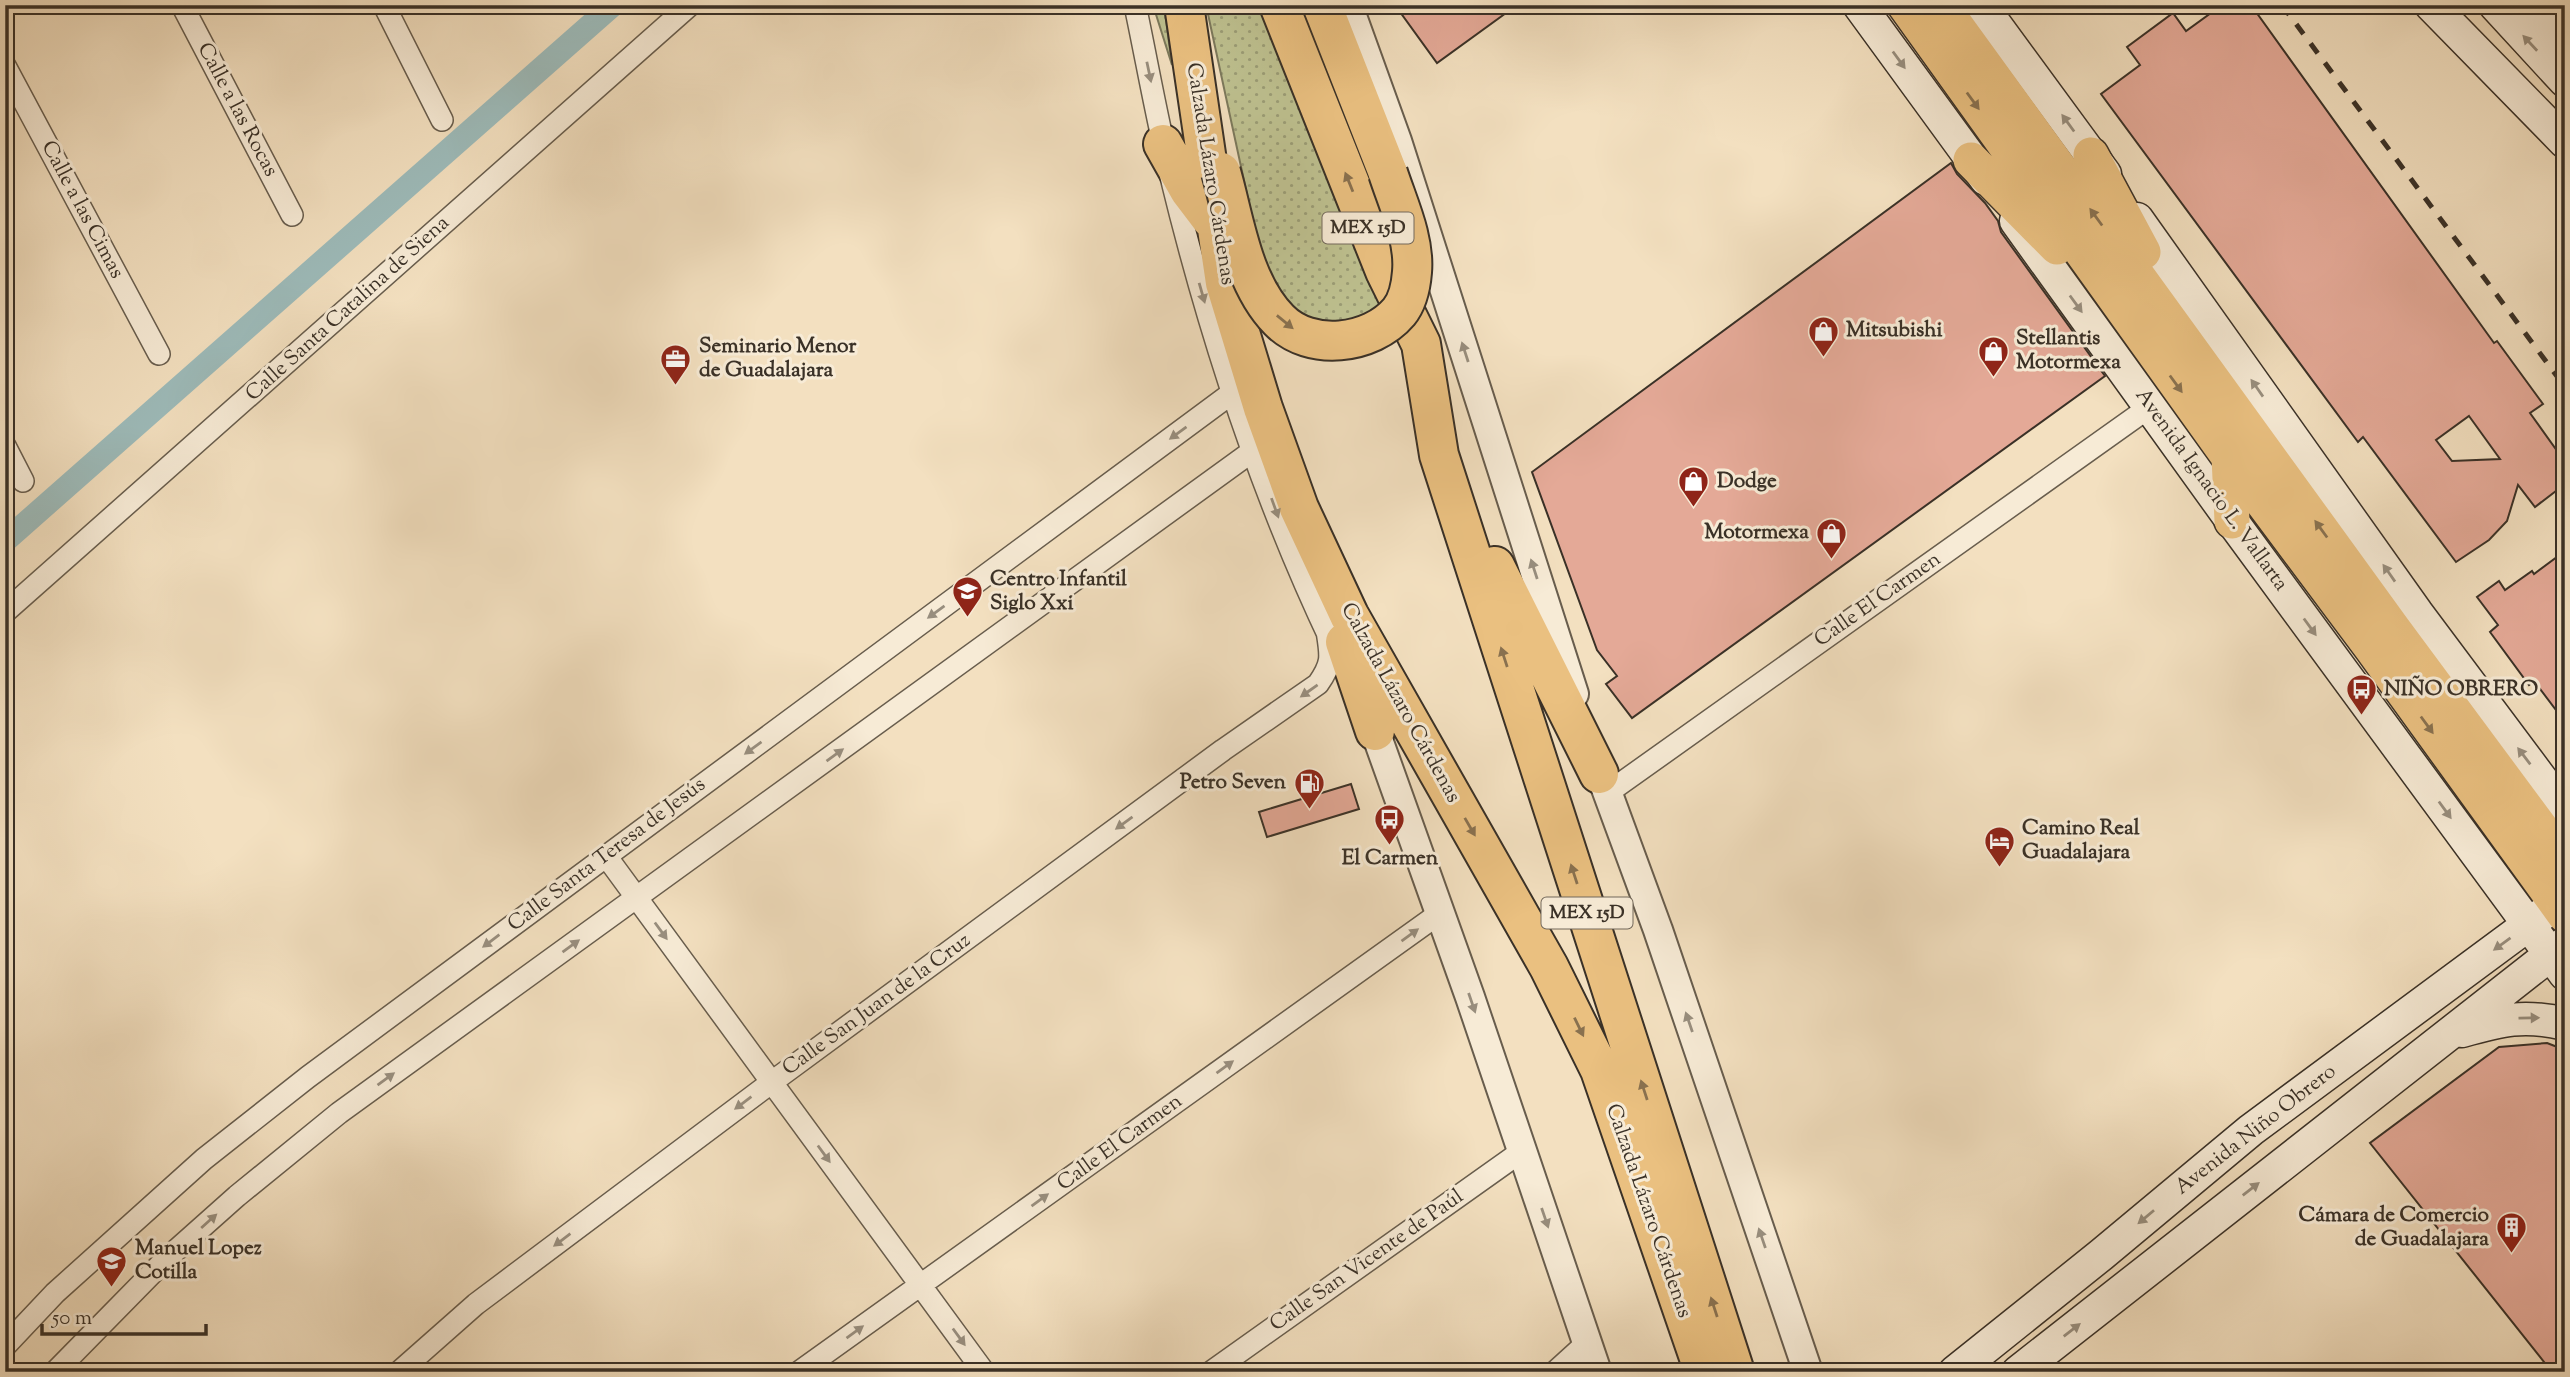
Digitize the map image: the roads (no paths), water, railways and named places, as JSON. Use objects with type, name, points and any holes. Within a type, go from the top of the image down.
[{"type":"highway","name":"Calzada Lázaro Cárdenas","points":[[1184,5],[1225,283],[1263,408],[1299,508],[1349,615],[1549,967],[1600,1070],[1704,1372]]},
{"type":"highway","name":"Calzada Lázaro Cárdenas","points":[[1279,5],[1385,271],[1421,344],[1439,454],[1735,1372]]},
{"type":"highway","points":[[1195,73],[1246,264],[1261,296],[1280,321],[1309,339],[1339,341],[1356,338],[1380,328],[1399,311],[1409,293],[1413,270],[1408,233],[1388,173],[1322,5]]},
{"type":"highway","points":[[1348,5],[1388,173]]},
{"type":"highway","points":[[1163,144],[1189,190],[1216,225]]},
{"type":"highway","points":[[1439,454],[1603,784]]},
{"type":"highway","points":[[1299,508],[1375,731]]},
{"type":"main road","name":"Avenida Ignacio L. Vallarta","points":[[1859,5],[2232,521],[2529,924],[2560,957]]},
{"type":"main road","name":"Avenida Ignacio L. Vallarta","points":[[1905,5],[2229,457],[2562,906]]},
{"type":"main road","points":[[1941,5],[2394,630],[2565,861]]},
{"type":"main road","points":[[1981,5],[2409,602],[2565,811]]},
{"type":"main road","points":[[2431,5],[2565,142]]},
{"type":"main road","points":[[2443,5],[2565,128]]},
{"type":"main road","points":[[2495,5],[2565,81]]},
{"type":"main road","points":[[2529,5],[2565,41]]},
{"type":"main road","points":[[2091,155],[2208,372]]},
{"type":"main road","points":[[1971,160],[2136,328]]},
{"type":"main road","points":[[2229,457],[2232,521]]},
{"type":"main road","name":"Avenida Niño Obrero","points":[[1955,1372],[2251,1130],[2529,924],[2562,906]]},
{"type":"main road","name":"Avenida Niño Obrero","points":[[2018,1372],[2447,1036],[2560,957]]},
{"type":"main road","points":[[2447,1036],[2505,1019],[2542,1018],[2565,1024]]},
{"type":"street","name":"Calle a las Rocas","points":[[182,5],[292,215]]},
{"type":"street","points":[[384,5],[443,120]]},
{"type":"street","name":"Calle Santa Catalina de Siena","points":[[5,612],[690,5]]},
{"type":"street","points":[[1135,5],[1163,144],[1203,296],[1233,393],[1281,524],[1327,631],[1375,731]]},
{"type":"street","points":[[1348,5],[1397,141],[1603,784],[1658,930],[1808,1372]]},
{"type":"street","name":"Calle a las Cimas","points":[[5,66],[159,354]]},
{"type":"street","name":"Calle Santa Teresa de Jesús","points":[[5,1346],[55,1293],[204,1159],[308,1077],[1233,393]]},
{"type":"street","name":"Calle El Carmen","points":[[1603,784],[2151,406]]},
{"type":"street","points":[[5,446],[23,481]]},
{"type":"street","points":[[55,1372],[164,1261],[237,1196],[339,1112],[1254,450]]},
{"type":"street","name":"Calle San Juan de la Cruz","points":[[399,1372],[476,1304],[772,1082],[1223,750],[1318,684],[1328,670],[1331,657],[1327,631]]},
{"type":"street","name":"Calzada Lázaro Cárdenas","points":[[1375,731],[1597,1372]]},
{"type":"street","points":[[606,856],[984,1372]]},
{"type":"street","name":"Calle El Carmen","points":[[799,1372],[1440,914]]},
{"type":"street","name":"Calle San Vicente de Paúl","points":[[1211,1372],[1522,1151]]},
{"type":"street","points":[[1555,1372],[1588,1342]]},
{"type":"waterway","points":[[5,541],[613,5]]},
{"type":"railway","points":[[2282,5],[2565,387]]},
{"type":"place","name":"Mitsubishi","points":[[1823,358]]},
{"type":"place","name":"Stellantis Motormexa","points":[[1993,378]]},
{"type":"place","name":"Seminario Menor de Guadalajara","points":[[676,386]]},
{"type":"place","name":"Dodge","points":[[1694,509]]},
{"type":"place","name":"Motormexa","points":[[1832,560]]},
{"type":"place","name":"Centro Infantil Siglo Xxi","points":[[967,619]]},
{"type":"place","name":"NIÑO OBRERO","points":[[2361,717]]},
{"type":"place","name":"Petro Seven","points":[[1309,810]]},
{"type":"place","name":"El Carmen","points":[[1390,846]]},
{"type":"place","name":"Camino Real Guadalajara","points":[[1999,868]]},
{"type":"place","name":"Cámara de Comercio de Guadalajara","points":[[2512,1255]]},
{"type":"place","name":"Manuel Lopez Cotilla","points":[[112,1288]]}]
